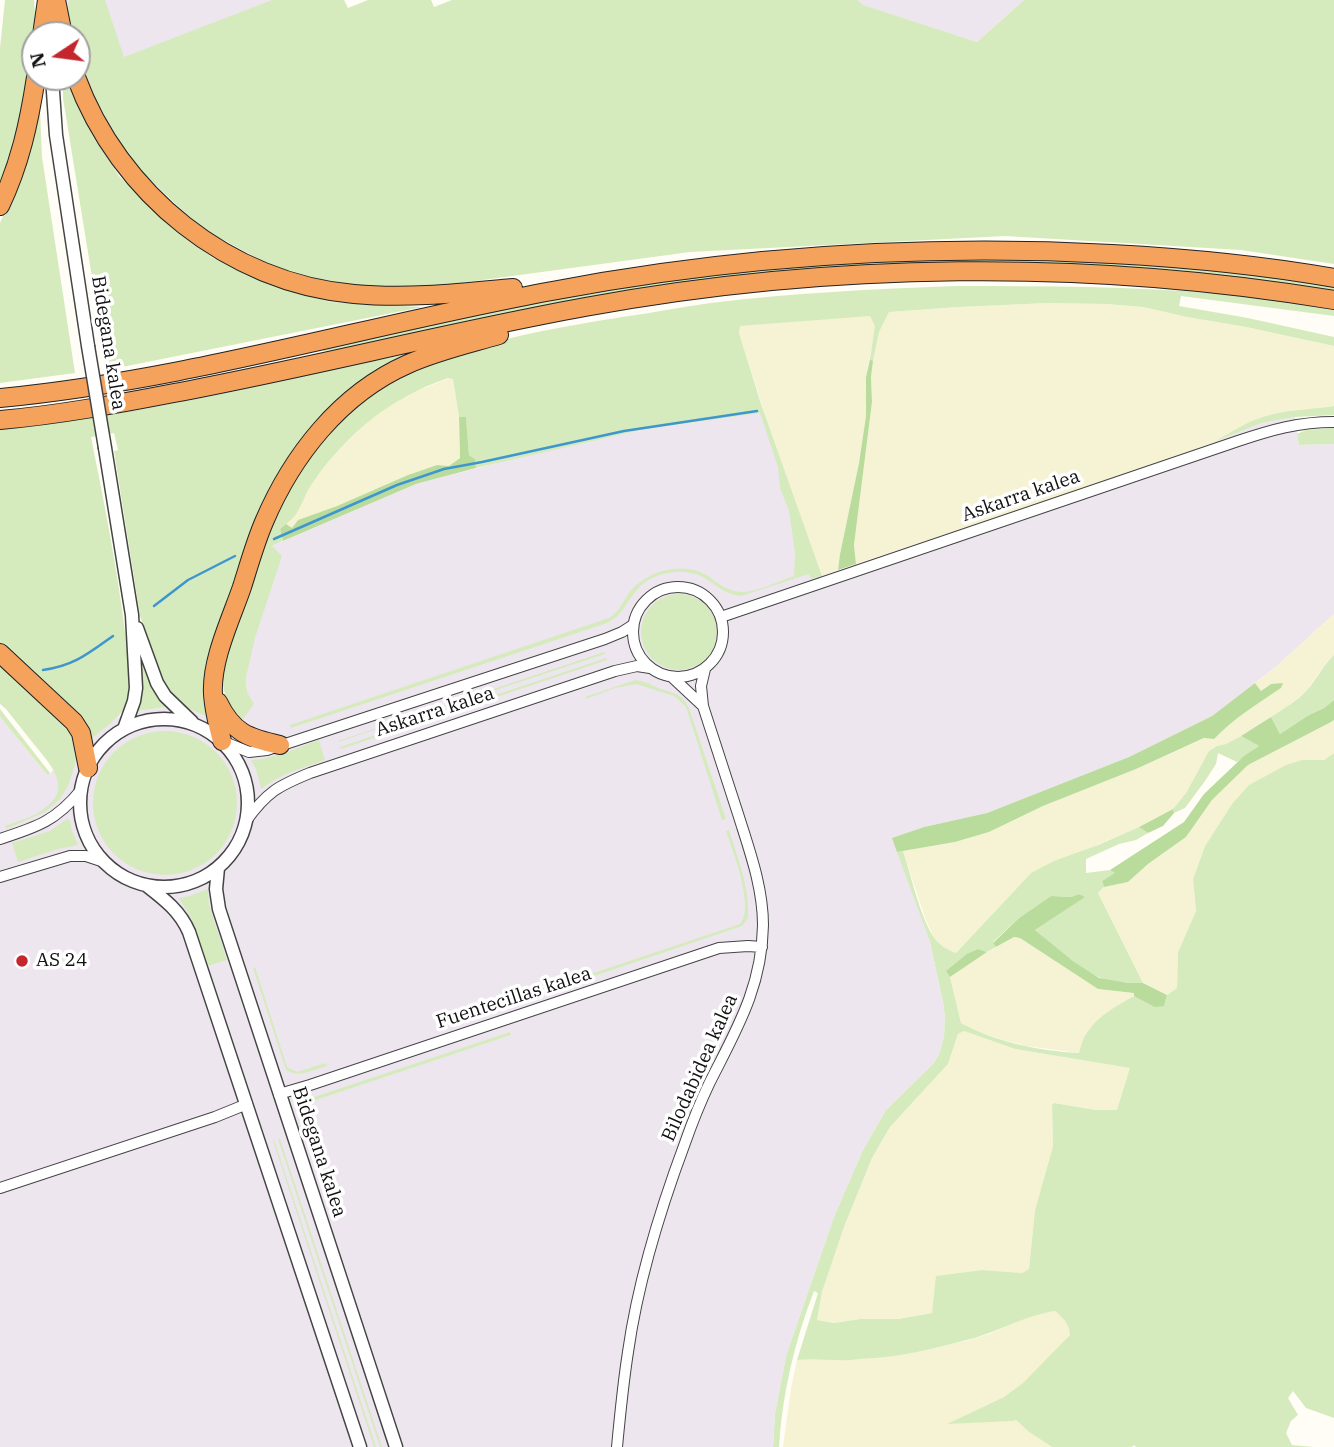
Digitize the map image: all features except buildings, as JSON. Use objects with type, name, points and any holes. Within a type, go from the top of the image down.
[{"type":"highway","points":[[47,0],[50,21]]},
{"type":"highway","points":[[53,21],[56,0]]},
{"type":"highway","points":[[0,206],[18,164],[34,91]]},
{"type":"highway","points":[[81,91],[108,141],[141,186],[188,229],[243,264],[312,288],[354,295],[441,295],[744,262],[912,251],[1057,251],[1147,256],[1226,263],[1334,278]]},
{"type":"highway","points":[[0,420],[114,404],[226,383],[587,307],[765,282],[840,276],[967,272],[1053,273],[1225,285],[1334,300]]},
{"type":"highway","points":[[0,397],[106,383],[205,365],[480,305],[656,273]]},
{"type":"highway","points":[[222,741],[213,693],[222,645],[263,524],[288,473],[316,434],[362,391],[405,365],[438,352],[534,326],[587,307]]},
{"type":"highway","points":[[0,653],[74,722],[81,733],[88,768]]},
{"type":"highway","points":[[213,693],[234,728],[246,736],[280,745]]},
{"type":"street","name":"Bidegana kalea","points":[[53,91],[57,135],[88,346],[132,615],[136,688],[124,729]]},
{"type":"street","name":"Askarra kalea","points":[[722,617],[1238,441],[1282,427],[1334,422]]},
{"type":"street","points":[[674,586],[689,587],[703,593],[714,603],[722,617],[724,628],[720,651],[705,669],[689,676],[672,677],[650,668],[636,649],[633,625],[638,611],[647,598],[659,590],[674,586]]},
{"type":"street","name":"Bidegana kalea","points":[[132,615],[157,682],[165,696],[195,724]]},
{"type":"street","name":"Askarra kalea","points":[[222,741],[249,752],[267,750],[605,639],[633,625]]},
{"type":"street","name":"Askarra kalea","points":[[247,821],[265,797],[276,788],[299,778],[615,671],[637,666],[650,668]]},
{"type":"street","name":"Bilodabidea kalea","points":[[617,1447],[630,1340],[656,1229],[690,1129],[746,1010],[758,972],[762,947],[762,915],[757,875],[703,706],[701,686],[705,669]]},
{"type":"street","name":"Bilodabidea kalea","points":[[672,677],[703,706]]},
{"type":"street","points":[[166,718],[195,724],[222,741],[239,764],[248,792],[247,821],[236,846],[218,868],[202,878],[184,885],[165,887],[131,880],[104,862],[84,829],[80,810],[81,790],[88,768],[109,739],[138,723],[166,718]]},
{"type":"street","points":[[0,839],[40,825],[58,815],[81,790]]},
{"type":"street","points":[[0,877],[70,856],[86,856],[104,862]]},
{"type":"street","name":"Bidegana kalea","points":[[218,868],[216,889],[219,909],[396,1447]]},
{"type":"street","points":[[146,885],[175,908],[185,922],[360,1447]]},
{"type":"street","name":"Fuentecillas kalea","points":[[279,1094],[719,948],[762,947]]},
{"type":"street","points":[[0,1188],[247,1104]]},
{"type":"shaded area","points":[[47,0],[338,0],[130,80],[91,42],[91,21],[69,21]]},
{"type":"shaded area","points":[[858,0],[1024,0],[977,42],[862,5]]},
{"type":"shaded area","points":[[1049,303],[1143,307],[1334,346],[1334,406],[1294,410],[1247,424],[1214,442],[1179,456],[856,564],[854,545],[872,402],[873,361],[879,332],[889,312]]},
{"type":"shaded area","points":[[870,316],[876,326],[866,377],[866,416],[859,463],[838,570],[822,576],[764,412],[739,333],[740,326]]},
{"type":"shaded area","points":[[453,378],[459,417],[460,458],[449,466],[437,465],[408,475],[298,520],[292,529],[286,524],[295,515],[312,483],[341,446],[363,425],[400,398]]},
{"type":"shaded area","points":[[764,412],[822,576],[1179,456],[1262,423],[1295,417],[1299,445],[1334,444],[1334,614],[1277,666],[1212,716],[1129,757],[987,813],[924,827],[893,838],[930,942],[943,1002],[944,1036],[934,1063],[886,1110],[862,1152],[834,1217],[786,1356],[775,1414],[773,1447],[0,1447],[0,717],[48,776],[56,767],[75,764],[78,755],[92,739],[120,716],[167,707],[189,709],[208,717],[241,722],[247,692],[246,678],[272,546],[416,484],[641,430]]},
{"type":"shaded area","points":[[1334,614],[1334,655],[1307,690],[1287,707],[1241,736],[1217,746],[1203,762],[1186,793],[1173,809],[1139,827],[1031,873],[956,953],[947,950],[934,938],[903,851],[955,842],[989,832],[1043,806],[1205,738],[1214,739],[1224,728],[1281,688],[1271,684],[1261,691],[1255,683]]},
{"type":"shaded area","points":[[1334,720],[1334,753],[1324,760],[1302,760],[1232,804],[1205,846],[1193,879],[1196,911],[1178,952],[1177,988],[1167,995],[1143,983],[1098,893],[1104,887],[1128,882],[1186,837],[1212,800],[1248,765]]},
{"type":"shaded area","points":[[1014,937],[1020,938],[1098,989],[1135,993],[1134,996],[1098,1020],[1086,1033],[1079,1053],[1026,1046],[973,1030],[961,1023],[950,977]]},
{"type":"shaded area","points":[[964,1031],[1015,1049],[1131,1068],[1118,1110],[1096,1110],[1054,1103],[1052,1105],[1053,1146],[1035,1210],[1029,1269],[1022,1273],[983,1270],[932,1313],[898,1319],[860,1319],[834,1323],[817,1320],[822,1292],[844,1227],[872,1158],[890,1127],[948,1064],[958,1034]]},
{"type":"shaded area","points":[[1055,1311],[1066,1320],[1071,1335],[1024,1382],[1004,1397],[950,1423],[1016,1420],[1052,1447],[783,1447],[797,1360],[847,1360],[900,1355],[966,1341],[1022,1319]]},
{"type":"green space","points":[[5,0],[34,0],[34,21],[21,21],[21,91],[27,91],[24,112],[0,192],[0,48]]},
{"type":"green space","points":[[69,0],[105,0],[124,57],[272,0],[344,0],[348,8],[368,0],[431,0],[434,7],[452,0],[858,0],[863,5],[977,42],[1024,0],[1334,0],[1334,264],[1241,250],[1005,236],[690,252],[438,286],[357,290],[270,265],[201,228],[126,157],[91,89],[91,21],[70,21],[67,12]]},
{"type":"green space","points":[[39,91],[42,157],[75,373],[0,383],[0,223],[26,163]]},
{"type":"green space","points":[[63,91],[75,91],[88,125],[119,176],[165,222],[213,258],[271,285],[330,302],[422,307],[107,370]]},
{"type":"green space","points":[[966,256],[1181,265],[1334,285],[1334,294],[846,268],[346,350],[322,351],[338,343],[613,286],[776,266]]},
{"type":"green space","points":[[955,286],[1189,291],[1334,309],[1334,316],[1181,296],[1179,306],[1334,337],[1334,346],[1143,307],[1106,304],[1049,303],[889,312],[879,332],[873,361],[870,359],[875,326],[870,316],[740,326],[739,333],[761,404],[822,576],[811,579],[809,574],[741,596],[733,595],[692,573],[677,572],[654,577],[641,585],[621,612],[607,623],[291,728],[290,725],[609,618],[641,581],[664,571],[679,568],[701,572],[737,592],[748,592],[794,576],[795,553],[789,511],[780,488],[778,467],[760,413],[641,430],[476,468],[475,459],[469,455],[466,418],[459,417],[453,379],[448,378],[408,395],[357,432],[327,463],[311,485],[296,514],[280,529],[283,541],[272,546],[282,556],[255,638],[246,678],[247,692],[254,704],[241,722],[233,712],[223,687],[224,663],[275,513],[310,456],[327,434],[346,414],[374,392],[440,359],[513,337],[551,329],[741,300]]},
{"type":"green space","points":[[414,353],[379,373],[272,491],[208,717],[189,709],[173,696],[165,684],[140,616],[114,451],[118,450],[114,433],[91,437],[114,559],[129,660],[130,690],[126,706],[92,739],[85,728],[0,646],[0,429],[144,409]]},
{"type":"green space","points":[[870,359],[873,361],[872,402],[854,545],[856,564],[838,570],[859,463]]},
{"type":"green space","points":[[1334,406],[1334,415],[1295,417],[1262,423],[1214,442],[1250,422],[1272,414]]},
{"type":"green space","points":[[459,417],[466,417],[469,455],[475,459],[476,468],[416,484],[283,541],[280,529],[286,524],[292,528],[298,520],[408,475],[437,465],[449,466],[460,458]]},
{"type":"green space","points":[[1334,428],[1334,444],[1299,445],[1297,434],[1306,430]]},
{"type":"green space","points":[[679,594],[694,597],[706,605],[714,617],[717,632],[714,647],[706,659],[694,667],[679,670],[664,667],[652,659],[644,647],[641,632],[644,617],[652,605],[664,597]]},
{"type":"green space","points":[[604,652],[605,654],[338,742],[338,741]]},
{"type":"green space","points":[[1334,655],[1334,700],[1280,734],[1271,717],[1303,694]]},
{"type":"green space","points":[[606,658],[607,660],[341,749],[340,747]]},
{"type":"green space","points":[[140,660],[154,689],[167,707],[138,711],[141,697]]},
{"type":"green space","points":[[0,662],[71,732],[78,755],[68,786],[60,799],[45,812],[6,829],[5,826],[45,808],[58,792],[58,783],[46,759],[0,704]]},
{"type":"green space","points":[[635,680],[673,693],[684,700],[726,819],[722,820],[686,707],[674,696],[636,684],[615,688],[586,699],[585,697]]},
{"type":"green space","points":[[1255,683],[1261,691],[1271,684],[1283,683],[1281,688],[1237,718],[1214,739],[1204,738],[1043,806],[989,832],[955,842],[897,852],[892,838],[924,827],[987,813],[1129,757],[1212,716]]},
{"type":"green space","points":[[1334,700],[1334,720],[1248,765],[1212,800],[1186,837],[1128,882],[1104,887],[1102,881],[1115,873],[1110,870],[1184,822],[1204,794],[1244,756],[1259,746],[1241,736],[1271,717],[1280,734]]},
{"type":"green space","points":[[0,709],[50,773],[48,776],[0,717]]},
{"type":"green space","points":[[165,731],[192,737],[216,752],[231,776],[237,803],[231,830],[216,854],[192,869],[165,875],[138,869],[114,854],[99,830],[93,803],[99,776],[114,752],[138,737]]},
{"type":"green space","points":[[1241,736],[1259,746],[1237,762],[1218,753],[1216,764],[1205,781],[1185,808],[1174,813],[1173,809],[1186,793],[1209,751]]},
{"type":"green space","points":[[319,740],[325,760],[284,775],[261,789],[251,760],[277,755]]},
{"type":"green space","points":[[1334,753],[1334,1418],[1306,1408],[1293,1391],[1288,1398],[1298,1415],[1291,1421],[1286,1433],[1292,1445],[1314,1447],[1052,1447],[1016,1420],[947,1424],[1004,1397],[1024,1382],[1070,1335],[1069,1327],[1063,1319],[1055,1311],[1043,1313],[975,1338],[894,1356],[851,1360],[797,1360],[818,1293],[814,1291],[790,1368],[779,1447],[773,1447],[775,1414],[786,1356],[834,1217],[862,1152],[886,1110],[934,1063],[944,1036],[943,1002],[930,942],[897,852],[903,851],[928,928],[937,942],[956,953],[1031,873],[1139,827],[1148,833],[1086,859],[1086,873],[1110,870],[1116,873],[1102,881],[1104,887],[1098,893],[1143,983],[1114,982],[1098,977],[1073,962],[1035,930],[1084,897],[1079,894],[1071,897],[1051,896],[1019,918],[993,942],[996,947],[987,952],[978,949],[947,971],[961,1023],[1018,1044],[1079,1053],[1086,1033],[1109,1011],[1134,996],[1164,1006],[1167,995],[1177,988],[1178,952],[1196,911],[1193,879],[1205,846],[1232,804],[1249,785],[1286,765],[1302,760],[1324,760]],"holes":[[[964,1031],[1015,1049],[1130,1068],[1117,1110],[1096,1110],[1054,1103],[1052,1105],[1053,1146],[1035,1210],[1029,1269],[1022,1273],[983,1270],[936,1276],[932,1313],[898,1319],[860,1319],[834,1323],[817,1320],[822,1292],[844,1227],[872,1158],[890,1127],[948,1064],[958,1034]]]},
{"type":"green space","points":[[1173,809],[1174,813],[1163,826],[1148,833],[1139,827]]},
{"type":"green space","points":[[67,819],[70,820],[78,845],[18,862],[12,843],[50,831]]},
{"type":"green space","points":[[729,830],[747,896],[748,918],[742,926],[514,1003],[513,1000],[740,924],[744,916],[744,893],[726,831]]},
{"type":"green space","points":[[208,889],[209,905],[227,960],[207,966],[191,918],[179,898]]},
{"type":"green space","points":[[1079,894],[1085,897],[1035,930],[1074,962],[1099,978],[1143,983],[1167,995],[1164,1006],[1155,1007],[1134,996],[1134,993],[1098,989],[1020,938],[1014,937],[996,947],[993,943],[1019,918],[1051,896],[1071,897]]},
{"type":"green space","points":[[978,949],[987,952],[950,977],[946,971],[967,954]]},
{"type":"green space","points":[[255,967],[287,1067],[297,1072],[326,1063],[327,1066],[301,1073],[286,1070],[253,968]]},
{"type":"green space","points":[[510,1032],[511,1035],[313,1101],[304,1116],[313,1144],[310,1145],[301,1113],[311,1098]]},
{"type":"green space","points":[[280,1139],[382,1447],[380,1447]]},
{"type":"green space","points":[[274,1140],[376,1447],[374,1447]]},
{"type":"waterway","points":[[274,539],[397,485],[444,469],[624,431],[757,411]]},
{"type":"waterway","points":[[154,606],[188,580],[235,556]]},
{"type":"waterway","points":[[43,670],[72,662],[113,636]]},
{"type":"place","name":"AS 24","points":[[22,961]]}]
